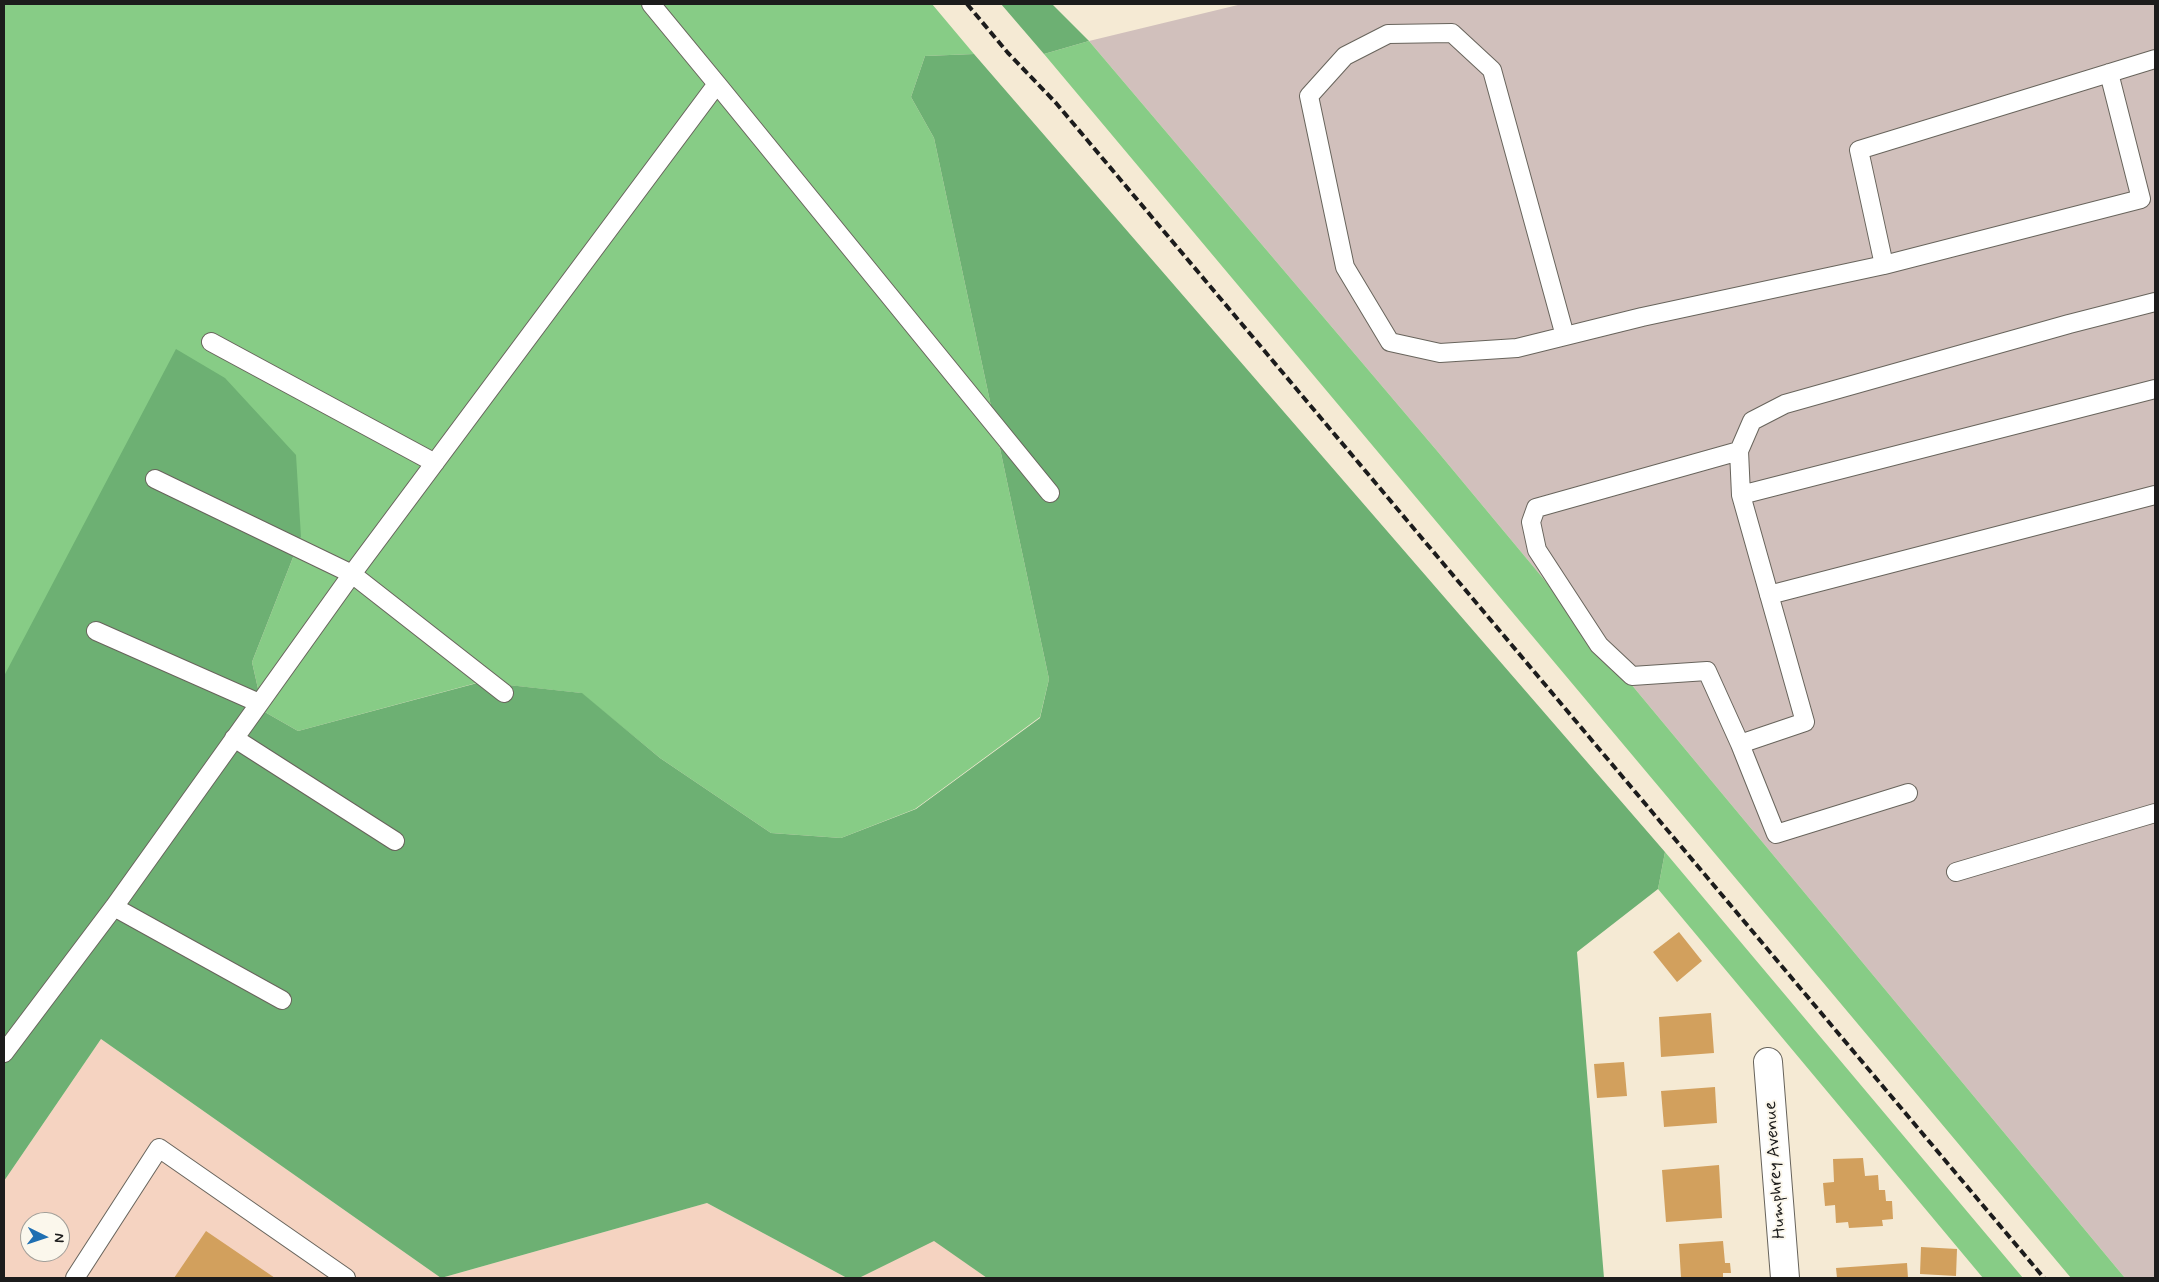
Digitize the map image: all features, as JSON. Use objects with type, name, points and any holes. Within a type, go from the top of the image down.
[{"type":"street","name":"Humphrey Avenue","points":[[1768,1062],[1785,1278]]},
{"type":"lane","points":[[651,4],[1050,493]]},
{"type":"lane","points":[[1565,336],[1492,70],[1452,33],[1388,34],[1344,56],[1309,96],[1345,267],[1390,342],[1440,353],[1517,348],[1642,317],[1884,265],[2141,199],[2109,73]]},
{"type":"lane","points":[[1884,265],[1859,150],[2155,59]]},
{"type":"lane","points":[[4,1053],[114,907],[352,574],[717,84]]},
{"type":"lane","points":[[1740,744],[1805,722],[1741,495],[1739,451],[1752,421],[1785,404],[2069,324],[2155,302]]},
{"type":"lane","points":[[211,342],[434,463]]},
{"type":"lane","points":[[1741,495],[2155,389]]},
{"type":"lane","points":[[1739,451],[1536,508],[1531,522],[1537,550],[1600,645],[1632,676],[1707,671],[1740,744],[1776,834],[1908,793]]},
{"type":"lane","points":[[154,479],[352,574],[504,693]]},
{"type":"lane","points":[[1769,595],[2155,495]]},
{"type":"lane","points":[[96,631],[259,703]]},
{"type":"lane","points":[[234,738],[395,841]]},
{"type":"lane","points":[[1956,872],[2155,813]]},
{"type":"lane","points":[[114,907],[282,1000]]},
{"type":"lane","points":[[75,1278],[159,1148],[346,1278]]},
{"type":"shaded area","points":[[1242,4],[2155,4],[2155,1278],[2125,1278],[1438,452],[1089,41]]},
{"type":"shaded area","points":[[101,1039],[441,1278],[4,1278],[4,1181]]},
{"type":"shaded area","points":[[707,1203],[847,1278],[441,1278]]},
{"type":"shaded area","points":[[934,1240],[987,1278],[859,1278]]},
{"type":"green space","points":[[4,4],[932,4],[974,54],[925,56],[911,97],[934,138],[1049,679],[1040,717],[915,809],[841,838],[771,833],[660,758],[581,693],[480,682],[298,731],[263,711],[252,662],[301,537],[4,676]]},
{"type":"green space","points":[[1001,4],[1052,4],[1089,41],[1044,54]]},
{"type":"green space","points":[[1089,41],[1438,452],[2125,1278],[2071,1278],[1044,54]]},
{"type":"green space","points":[[974,54],[1665,852],[1658,889],[1577,952],[1604,1278],[987,1278],[934,1241],[859,1278],[847,1278],[707,1203],[441,1278],[101,1039],[4,1181],[4,676],[176,349],[225,378],[296,455],[301,537],[252,662],[263,711],[298,731],[481,682],[582,693],[660,758],[771,833],[841,838],[916,809],[1040,718],[1049,679],[934,138],[911,97],[925,56]]},
{"type":"green space","points":[[1665,852],[2023,1278],[1983,1278],[1658,889]]},
{"type":"building","points":[[1679,932],[1702,961],[1677,982],[1653,952]]},
{"type":"building","points":[[1711,1013],[1714,1053],[1661,1057],[1659,1017]]},
{"type":"building","points":[[1624,1062],[1627,1096],[1597,1098],[1594,1064]]},
{"type":"building","points":[[1715,1087],[1717,1123],[1664,1127],[1661,1091]]},
{"type":"building","points":[[1863,1158],[1865,1176],[1878,1175],[1879,1190],[1885,1190],[1886,1201],[1892,1201],[1893,1219],[1882,1220],[1883,1226],[1849,1228],[1848,1222],[1836,1223],[1835,1205],[1825,1206],[1823,1183],[1834,1182],[1833,1159]]},
{"type":"building","points":[[1719,1165],[1722,1218],[1666,1222],[1662,1170]]},
{"type":"building","points":[[206,1231],[275,1278],[174,1278]]},
{"type":"building","points":[[1723,1241],[1725,1263],[1730,1263],[1731,1273],[1723,1273],[1723,1278],[1681,1278],[1679,1244]]},
{"type":"building","points":[[1921,1247],[1957,1249],[1956,1276],[1920,1274]]},
{"type":"building","points":[[1907,1263],[1908,1278],[1837,1278],[1836,1268]]},
{"type":"railway","points":[[967,4],[1008,53],[1056,103],[2044,1278]]}]
